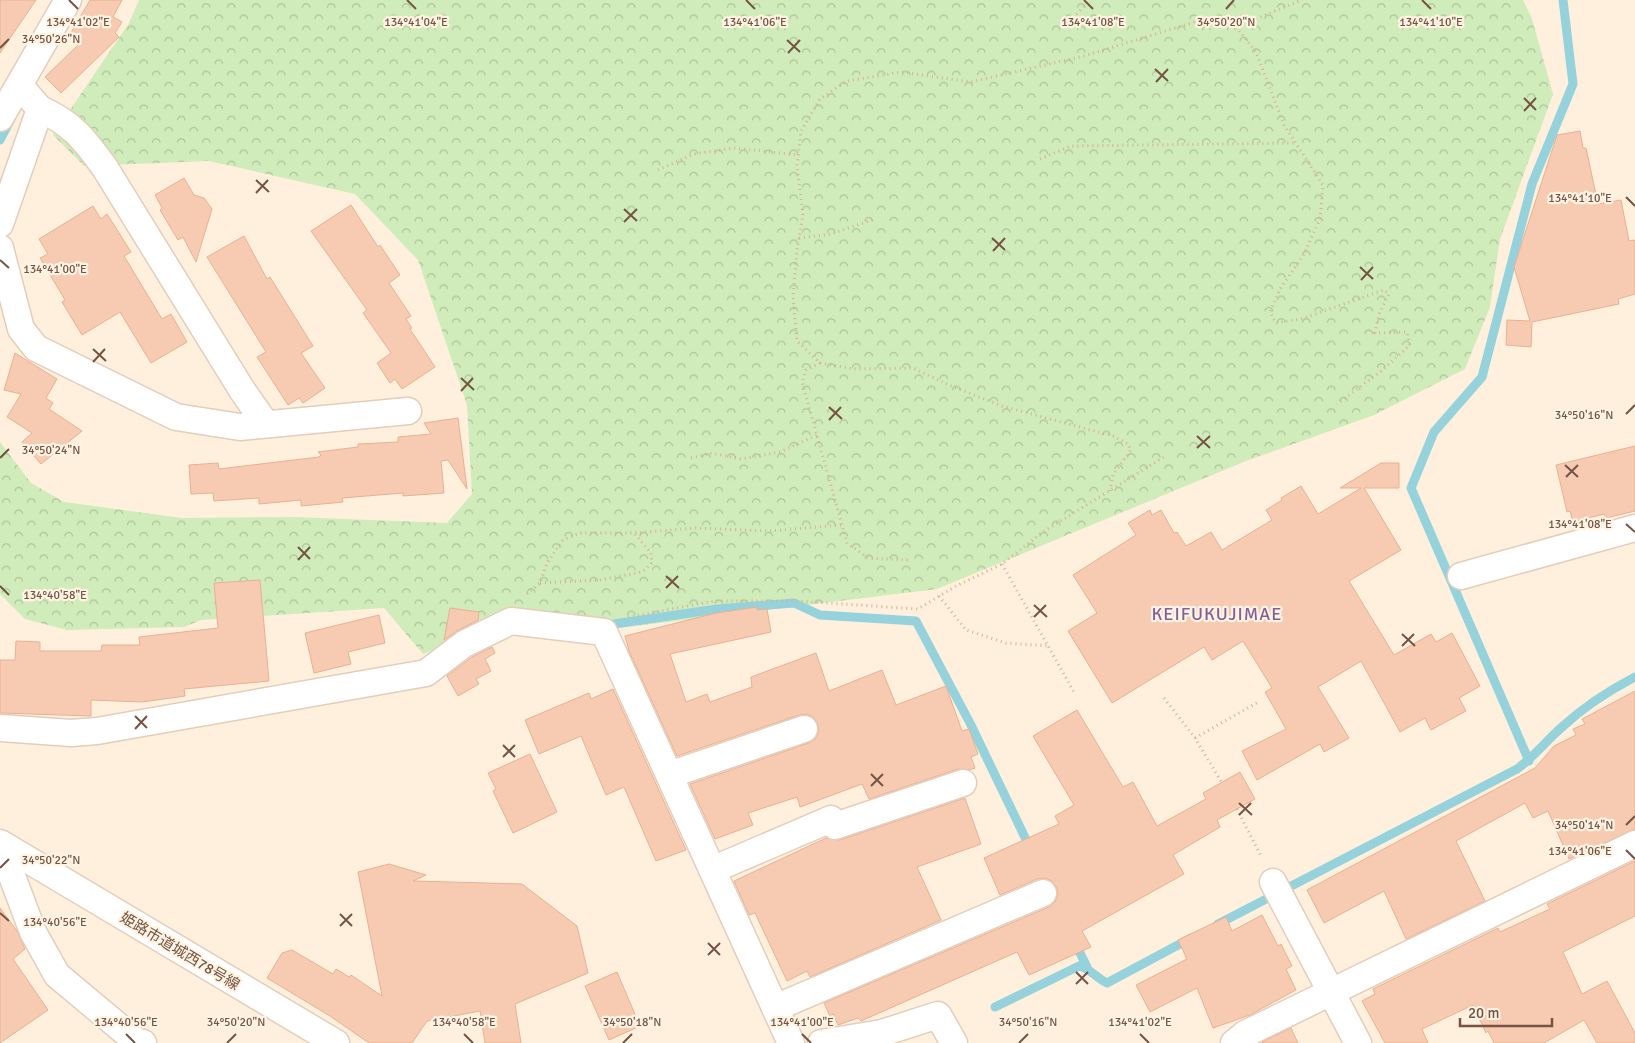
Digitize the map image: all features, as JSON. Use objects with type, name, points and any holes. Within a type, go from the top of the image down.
[{"type":"street","points":[[0,118],[68,0]]},
{"type":"street","points":[[19,85],[40,109],[53,115],[80,134],[105,168],[237,382],[266,423]]},
{"type":"street","points":[[0,224],[40,109]]},
{"type":"street","points":[[0,248],[21,329],[36,348],[176,418],[240,427],[266,423],[408,411]]},
{"type":"street","points":[[1461,576],[1635,528]]},
{"type":"street","points":[[0,728],[70,733],[97,731],[426,673],[464,644],[511,620],[604,632],[791,1043]]},
{"type":"street","points":[[669,775],[804,729]]},
{"type":"street","points":[[712,870],[831,819],[835,826],[963,783]]},
{"type":"street","points":[[0,844],[33,932],[57,975],[136,1041],[143,1043]]},
{"type":"street","name":"姫路市道城西78号線","points":[[0,844],[336,1043]]},
{"type":"street","points":[[1234,1043],[1245,1034],[1635,844]]},
{"type":"street","points":[[1273,882],[1358,1043]]},
{"type":"street","points":[[775,1008],[1043,893]]},
{"type":"street","points":[[821,1043],[882,1034],[938,1015],[954,1043]]},
{"type":"path","points":[[1073,18],[1090,0]]},
{"type":"path","points":[[1110,491],[1113,475],[1131,450],[1128,444],[1113,436],[1002,406],[951,386],[913,368],[854,369],[820,363],[798,341],[793,298],[803,214],[797,166],[801,130],[820,99],[847,80],[901,72],[971,82],[1084,56],[1201,20],[1236,27],[1302,0]]},
{"type":"path","points":[[1236,27],[1256,52],[1284,125],[1323,185],[1320,220],[1303,256],[1280,289],[1270,312],[1276,323],[1301,319],[1384,290],[1389,294],[1379,314],[1375,333],[1407,332],[1410,345],[1380,372],[1336,404]]},
{"type":"path","points":[[1040,159],[1071,146],[1296,143]]},
{"type":"path","points":[[658,170],[694,154],[734,148],[798,155]]},
{"type":"path","points":[[799,238],[831,234],[875,220]]},
{"type":"path","points":[[820,363],[806,370],[802,382],[847,543],[868,558],[909,560]]},
{"type":"path","points":[[691,458],[712,453],[741,459],[780,452],[817,436]]},
{"type":"path","points":[[604,632],[614,619],[715,601],[798,601],[918,609],[939,596],[1002,564],[1043,532],[1167,456]]},
{"type":"path","points":[[533,596],[525,595],[540,583],[547,563],[563,540],[580,533],[634,533],[695,528],[770,531],[842,525]]},
{"type":"path","points":[[540,583],[600,580],[642,572],[652,563],[650,553],[634,533]]},
{"type":"path","points":[[1002,564],[1050,646],[1075,694]]},
{"type":"path","points":[[939,596],[966,630],[1006,643],[1050,646]]},
{"type":"path","points":[[1164,698],[1195,738],[1222,783]]},
{"type":"path","points":[[1195,738],[1260,701]]},
{"type":"path","points":[[1237,809],[1273,882]]},
{"type":"green space","points":[[139,0],[1523,0],[1532,19],[1553,94],[1500,239],[1490,307],[1465,369],[1374,415],[1246,461],[937,589],[611,629],[518,617],[423,654],[384,608],[201,620],[184,627],[67,630],[25,619],[0,594],[0,442],[31,483],[64,502],[182,518],[294,517],[447,523],[472,494],[467,405],[418,260],[355,194],[209,161],[84,166],[53,135],[129,23]]},
{"type":"building","points":[[0,0],[36,0],[0,53]]},
{"type":"building","points":[[90,0],[122,0],[113,17],[122,22],[115,33],[119,37],[61,93],[45,77],[80,43],[69,36]]},
{"type":"building","points":[[1580,131],[1583,148],[1586,148],[1598,204],[1621,200],[1629,241],[1635,240],[1635,294],[1618,299],[1619,304],[1532,322],[1531,347],[1506,345],[1507,320],[1530,321],[1514,267],[1557,135]]},
{"type":"building","points":[[184,178],[194,195],[204,198],[212,209],[196,262],[183,237],[178,240],[160,210],[162,208],[155,195]]},
{"type":"building","points":[[351,205],[378,247],[380,245],[400,275],[389,283],[411,316],[406,319],[412,328],[410,329],[435,367],[402,389],[395,379],[390,383],[377,363],[391,353],[363,313],[367,310],[311,231]]},
{"type":"building","points":[[93,206],[101,219],[107,214],[131,252],[124,256],[162,319],[171,314],[187,342],[151,363],[120,312],[82,335],[62,302],[65,300],[40,258],[48,254],[39,239]]},
{"type":"building","points":[[244,236],[267,279],[270,277],[313,346],[301,353],[325,388],[303,403],[299,398],[288,405],[257,357],[266,352],[207,257]]},
{"type":"building","points":[[15,353],[57,379],[46,398],[53,403],[49,409],[82,431],[41,464],[22,442],[32,433],[7,417],[21,394],[4,390]]},
{"type":"building","points":[[458,418],[467,489],[448,460],[441,461],[444,493],[403,496],[403,493],[342,498],[343,502],[301,506],[301,500],[259,504],[259,498],[214,501],[213,493],[191,494],[189,465],[218,463],[219,469],[319,457],[321,455],[318,452],[358,447],[358,444],[398,442],[398,437],[431,434],[424,423]]},
{"type":"building","points":[[1635,446],[1635,511],[1606,518],[1604,514],[1573,522],[1570,511],[1567,512],[1556,465]]},
{"type":"building","points":[[1381,463],[1399,463],[1399,488],[1364,488],[1401,550],[1349,581],[1394,655],[1431,634],[1436,642],[1452,633],[1480,686],[1459,698],[1466,711],[1431,730],[1425,718],[1400,732],[1361,661],[1318,687],[1349,738],[1324,752],[1320,744],[1257,780],[1242,751],[1286,729],[1265,692],[1272,688],[1243,641],[1212,660],[1204,647],[1112,703],[1068,631],[1097,613],[1073,575],[1136,535],[1128,523],[1150,510],[1152,515],[1161,510],[1174,533],[1177,532],[1186,546],[1211,532],[1222,550],[1272,520],[1266,510],[1301,486],[1318,514],[1361,488],[1340,488]]},
{"type":"building","points":[[260,580],[269,681],[184,689],[185,696],[142,702],[91,700],[91,716],[0,713],[0,660],[15,660],[16,641],[40,642],[40,651],[101,651],[102,645],[140,645],[139,637],[218,628],[214,583]]},
{"type":"building","points":[[757,607],[757,610],[767,609],[771,632],[670,654],[686,702],[707,694],[710,702],[752,687],[751,677],[816,653],[829,691],[882,670],[896,705],[946,686],[962,731],[969,729],[978,754],[971,757],[975,768],[969,770],[958,769],[869,799],[862,784],[800,807],[797,797],[748,813],[753,825],[715,839],[690,784],[809,743],[815,739],[819,732],[818,724],[813,717],[807,714],[799,715],[677,756],[629,651],[625,636],[716,613]]},
{"type":"building","points":[[450,608],[479,612],[478,620],[444,640]]},
{"type":"building","points":[[379,615],[385,643],[348,652],[351,664],[314,673],[305,633]]},
{"type":"building","points":[[492,647],[495,653],[485,659],[491,671],[476,679],[479,684],[458,696],[447,676],[472,657]]},
{"type":"building","points":[[613,689],[686,850],[656,861],[624,787],[606,795],[581,736],[539,754],[525,720],[589,693],[591,699]]},
{"type":"building","points":[[1635,691],[1635,829],[1569,859],[1548,811],[1533,818],[1525,803],[1456,841],[1485,901],[1406,939],[1384,891],[1324,923],[1307,890],[1535,768],[1554,746],[1576,735],[1573,729],[1585,724],[1582,719]]},
{"type":"building","points":[[1077,710],[1123,787],[1133,782],[1157,826],[1206,799],[1203,793],[1240,772],[1255,799],[1217,820],[1220,827],[1173,855],[1184,874],[1082,931],[1091,947],[1029,975],[1017,952],[861,1021],[858,1018],[838,1025],[833,1014],[830,1016],[824,1003],[1049,907],[1055,902],[1058,895],[1057,888],[1052,881],[1045,878],[1037,879],[1000,895],[984,858],[1059,824],[1055,816],[1074,805],[1033,736]]},
{"type":"building","points":[[530,754],[557,812],[513,833],[493,791],[496,789],[488,773]]},
{"type":"building","points":[[965,798],[981,844],[917,867],[941,920],[810,977],[807,971],[787,981],[755,913],[749,915],[734,881],[826,838],[840,840]]},
{"type":"building","points":[[1635,861],[1635,916],[1563,952],[1582,994],[1607,981],[1635,1033],[1635,1043],[1597,1043],[1584,1020],[1544,1043],[1494,1043],[1488,1031],[1486,1033],[1473,1005],[1422,1029],[1428,1043],[1385,1043],[1362,1001],[1375,994],[1373,989],[1498,928],[1500,932],[1550,909],[1547,904]]},
{"type":"building","points":[[389,864],[426,875],[413,881],[522,884],[577,926],[588,973],[515,1004],[521,1043],[485,1043],[480,1011],[427,1021],[412,1043],[369,1043],[330,1016],[267,978],[282,953],[292,950],[333,974],[336,969],[349,977],[351,975],[382,996],[358,872]]},
{"type":"building","points":[[0,908],[17,931],[25,949],[13,959],[48,1010],[0,1043]]},
{"type":"building","points":[[1262,915],[1278,946],[1281,944],[1292,966],[1286,969],[1296,990],[1250,1015],[1213,1028],[1197,988],[1150,1012],[1136,985],[1187,959],[1178,940],[1226,917],[1232,931]]},
{"type":"building","points":[[617,972],[640,1026],[609,1040],[585,986]]},
{"type":"building","points":[[1291,1028],[1298,1043],[1262,1042]]},
{"type":"waterway","points":[[1529,761],[1411,488],[1434,432],[1482,377],[1532,184],[1573,84],[1563,0]]},
{"type":"waterway","points":[[0,140],[11,119]]},
{"type":"waterway","points":[[614,624],[717,609],[794,603],[820,615],[916,621],[970,723],[1031,850]]},
{"type":"waterway","points":[[1218,924],[1517,769],[1579,713],[1635,677]]},
{"type":"waterway","points":[[995,1007],[1079,966],[1107,983],[1191,938]]},
{"type":"waterway","points":[[1075,943],[1087,967]]},
{"type":"district","name":"KEIFUKUJIMAE","points":[[1217,614]]}]
